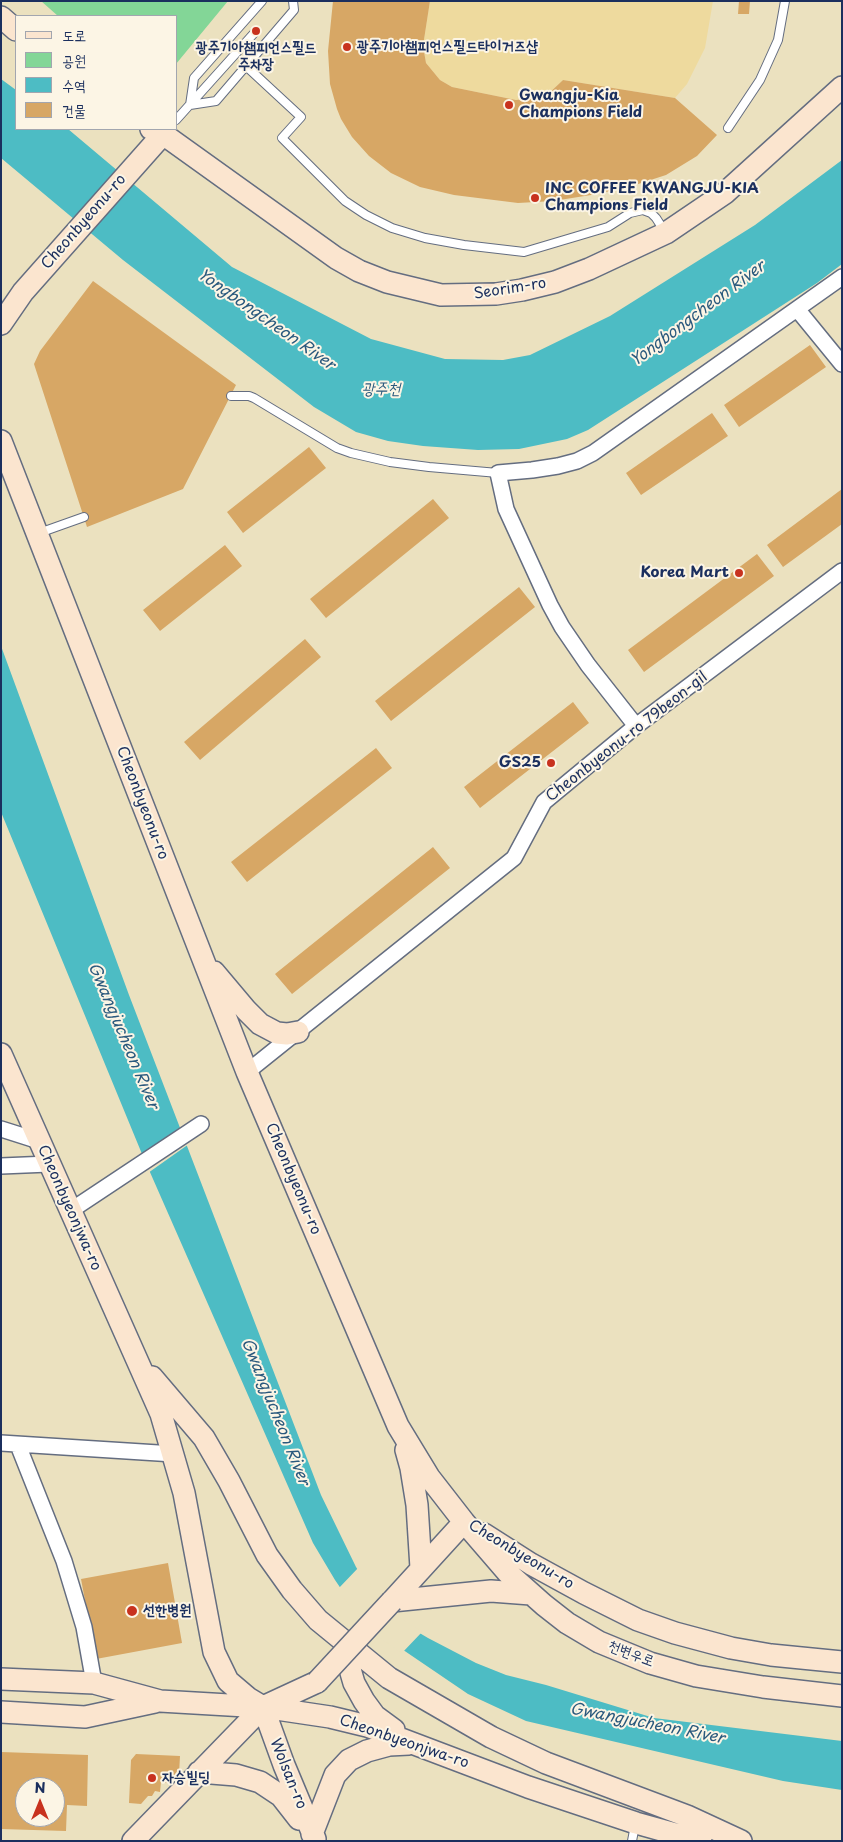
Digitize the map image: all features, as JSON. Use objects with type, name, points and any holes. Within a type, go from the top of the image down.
[{"type":"street","points":[[1,17],[15,29]]},
{"type":"street","name":"Seorim-ro","points":[[167,130],[336,258],[369,275],[414,290],[441,295],[463,296],[522,290],[555,282],[589,269],[666,233],[725,192],[842,87]]},
{"type":"street","name":"Cheonbyeonu-ro","points":[[1,324],[23,292],[162,130]]},
{"type":"street","points":[[636,726],[572,642],[554,613],[506,509],[498,473],[532,470],[564,464],[593,454],[842,277]]},
{"type":"street","points":[[797,309],[842,364]]},
{"type":"street","name":"Cheonbyeonu-ro","points":[[1,441],[247,1072],[398,1426],[430,1476],[464,1522],[531,1564],[638,1620],[666,1630],[731,1648],[771,1655],[842,1662]]},
{"type":"street","name":"Cheonbyeonu-ro 79beon-gil","points":[[247,1072],[514,858],[544,802],[636,726],[842,571]]},
{"type":"street","points":[[203,958],[260,1024],[277,1032],[287,1034],[298,1032]]},
{"type":"street","name":"Cheonbyeonjwa-ro","points":[[1,1054],[161,1414],[184,1493],[214,1652],[228,1681],[248,1698],[263,1707],[330,1717],[367,1726],[528,1786],[634,1832],[701,1841]]},
{"type":"street","points":[[70,1211],[201,1124]]},
{"type":"street","points":[[1,1129],[39,1141]]},
{"type":"street","points":[[1,1166],[49,1164]]},
{"type":"street","name":"Cheonbyeonjwa-ro","points":[[138,1362],[204,1438],[229,1481],[267,1555],[292,1590],[318,1620],[389,1678],[491,1737],[546,1763],[687,1816],[741,1841]]},
{"type":"street","points":[[398,1426],[413,1477],[417,1505],[421,1568]]},
{"type":"street","points":[[1,1443],[174,1454]]},
{"type":"street","points":[[18,1445],[67,1570],[84,1627],[94,1683]]},
{"type":"street","points":[[143,1837],[199,1772],[263,1707],[317,1682],[464,1522]]},
{"type":"street","name":"천변우로","points":[[464,1522],[508,1573],[531,1594],[567,1623],[599,1642],[650,1663],[696,1676],[763,1687],[842,1696]]},
{"type":"street","points":[[392,1600],[491,1591],[531,1594]]},
{"type":"street","points":[[345,1652],[354,1683],[364,1701],[375,1716],[412,1744]]},
{"type":"street","points":[[1,1678],[94,1683],[160,1701],[263,1707]]},
{"type":"street","points":[[1,1712],[85,1717],[160,1701]]},
{"type":"street","name":"Wolsan-ro","points":[[263,1707],[314,1838]]},
{"type":"street","points":[[314,1838],[335,1775],[349,1760],[367,1751],[389,1745],[412,1744]]},
{"type":"street","points":[[199,1772],[236,1775],[260,1782],[281,1796],[314,1838]]},
{"type":"lane","points":[[190,105],[194,78],[262,1]]},
{"type":"lane","points":[[190,105],[216,101],[294,10],[293,1]]},
{"type":"lane","points":[[728,128],[760,80],[778,40],[785,1]]},
{"type":"lane","points":[[178,116],[190,105],[256,31]]},
{"type":"lane","points":[[247,66],[301,117],[282,138],[345,201],[366,215],[392,228],[425,238],[524,252],[608,227],[630,213],[643,210],[651,213],[666,233]]},
{"type":"lane","points":[[231,396],[249,396],[254,398],[337,448],[351,454],[410,465],[498,473]]},
{"type":"lane","points":[[37,534],[84,517]]},
{"type":"green space","points":[[41,1],[228,1],[178,62],[178,15],[57,15]]},
{"type":"sand","points":[[430,1],[713,1],[705,48],[687,84],[675,98],[563,80],[545,97],[516,100],[452,87],[440,80],[426,63],[423,46]]},
{"type":"water","name":"광주천","points":[[1,79],[15,89],[15,130],[69,130],[232,267],[371,339],[445,359],[503,360],[530,355],[610,316],[755,225],[842,160],[842,264],[817,283],[588,430],[567,439],[519,449],[478,450],[423,446],[388,441],[356,432],[314,407],[123,260],[1,158]]},
{"type":"water","name":"Gwangjucheon River","points":[[1,646],[129,995],[321,1495],[356,1567],[378,1601],[401,1622],[428,1638],[476,1663],[506,1675],[546,1685],[654,1718],[842,1741],[842,1790],[783,1781],[526,1721],[468,1694],[365,1624],[313,1543],[142,1154],[1,812]]},
{"type":"pier","points":[[184,1132],[189,1144],[148,1173],[143,1162]]},
{"type":"pier","points":[[359,1567],[379,1599],[403,1620],[422,1632],[402,1653],[363,1626],[338,1589]]},
{"type":"building","name":"Gwangju-Kia Champions Field","points":[[333,1],[430,1],[423,46],[426,63],[440,80],[452,87],[516,100],[545,97],[563,80],[675,98],[717,135],[697,156],[666,175],[629,187],[591,195],[553,201],[518,203],[454,195],[420,187],[391,173],[369,156],[352,137],[341,119],[330,84],[328,51]]},
{"type":"building","points":[[739,1],[750,1],[749,14],[738,14]]},
{"type":"building","points":[[93,281],[236,385],[183,489],[87,527],[34,364],[40,351]]},
{"type":"building","points":[[810,345],[826,367],[739,427],[724,405]]},
{"type":"building","points":[[712,413],[728,436],[641,495],[626,473]]},
{"type":"building","points":[[309,447],[326,468],[243,533],[227,512]]},
{"type":"building","points":[[842,489],[842,524],[783,567],[767,545]]},
{"type":"building","points":[[433,499],[449,518],[326,618],[310,599]]},
{"type":"building","points":[[225,545],[242,566],[160,631],[143,610]]},
{"type":"building","points":[[757,554],[774,576],[644,672],[628,650]]},
{"type":"building","points":[[519,587],[535,607],[391,721],[375,701]]},
{"type":"building","points":[[305,639],[321,657],[200,760],[184,742]]},
{"type":"building","points":[[573,702],[589,723],[480,808],[464,787]]},
{"type":"building","points":[[376,748],[392,768],[247,882],[231,862]]},
{"type":"building","points":[[433,847],[450,868],[292,994],[275,974]]},
{"type":"building","name":"선한병원","points":[[168,1563],[182,1643],[96,1659],[81,1579]]},
{"type":"building","points":[[1,1752],[88,1755],[87,1806],[67,1805],[66,1831],[1,1829]]},
{"type":"building","name":"자승빌딩","points":[[136,1754],[180,1756],[179,1774],[169,1783],[161,1782],[160,1792],[155,1791],[152,1796],[148,1796],[141,1804],[129,1803],[131,1760]]},
{"type":"place","name":"광주기아챔피언스필드 주차장","points":[[256,31]]},
{"type":"place","name":"광주기아챔피언스필드타이거즈샵","points":[[347,47]]},
{"type":"place","name":"Gwangju-Kia Champions Field","points":[[509,105]]},
{"type":"place","name":"INC COFFEE KWANGJU-KIA Champions Field","points":[[535,198]]},
{"type":"place","name":"Korea Mart","points":[[739,573]]},
{"type":"place","name":"GS25","points":[[551,763]]},
{"type":"place","name":"선한병원","points":[[132,1611]]},
{"type":"place","name":"자승빌딩","points":[[152,1778]]},
{"type":"water label","name":"Yongbongcheon River","points":[[698,314]]},
{"type":"water label","name":"Yongbongcheon River","points":[[266,320]]}]
